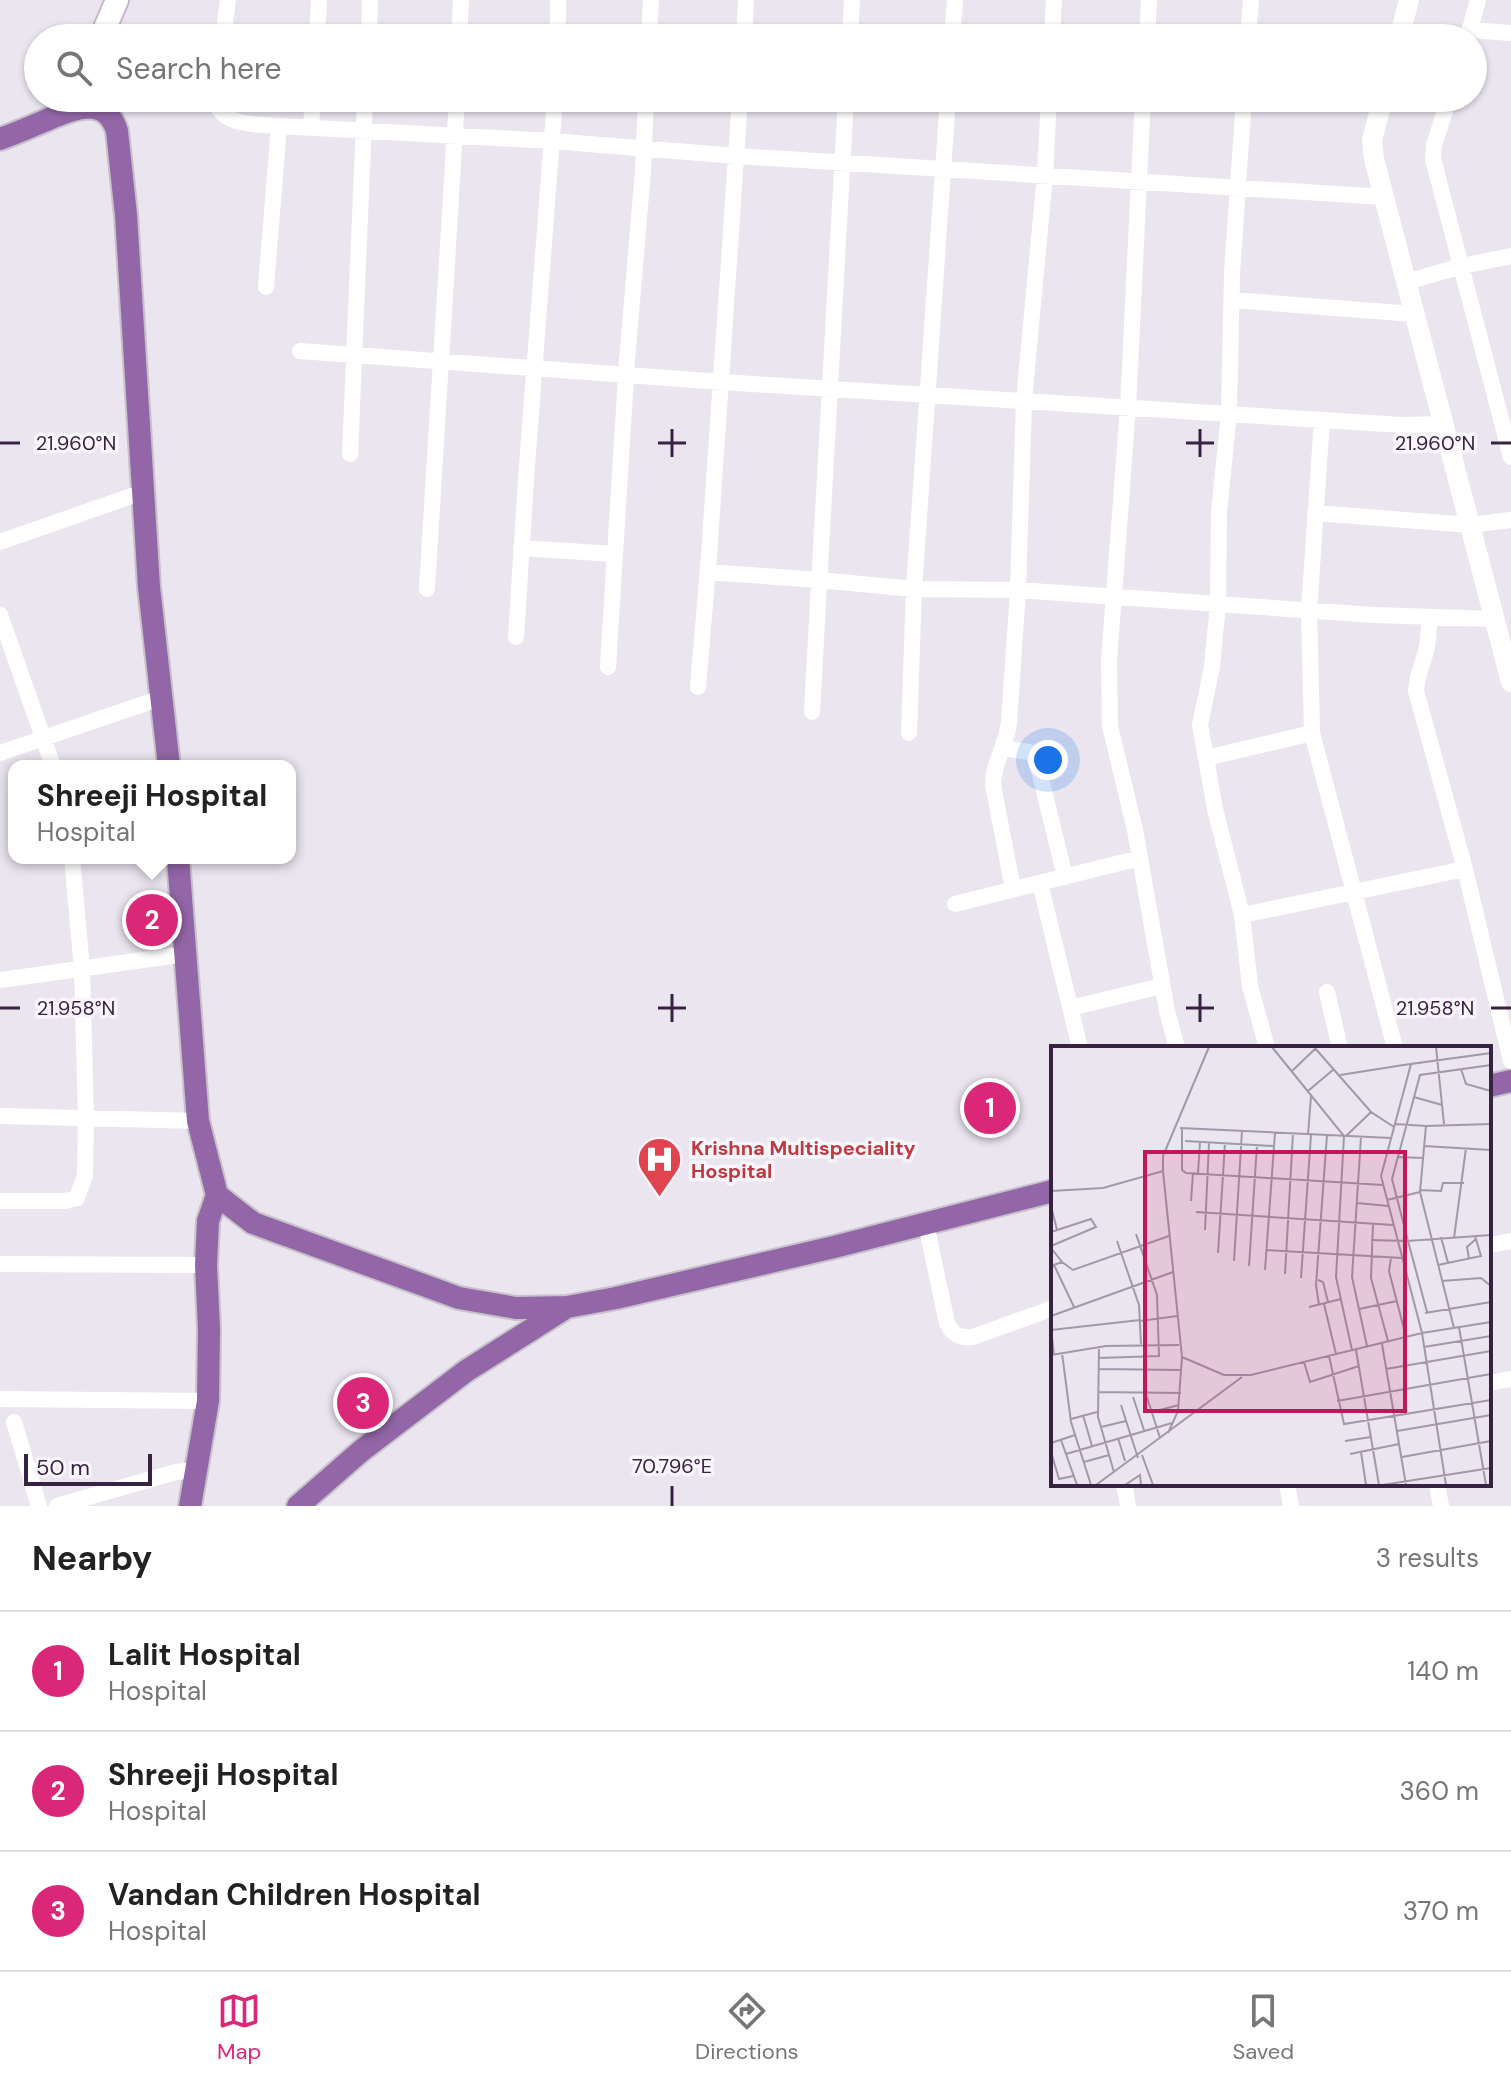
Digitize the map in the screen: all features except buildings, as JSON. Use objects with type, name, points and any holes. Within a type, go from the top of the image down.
[{"type":"main road","points":[[107,24],[117,0]]},
{"type":"main road","points":[[0,139],[67,112]]},
{"type":"main road","points":[[110,112],[117,131],[125,202],[149,587],[168,760]]},
{"type":"main road","points":[[178,864],[198,1121],[217,1195],[208,1221],[206,1265],[208,1401],[190,1506]]},
{"type":"main road","points":[[1491,1086],[1511,1081]]},
{"type":"main road","points":[[217,1195],[253,1223],[459,1298],[516,1308],[567,1307],[616,1298],[819,1251],[1051,1192]]},
{"type":"main road","points":[[298,1506],[361,1451],[466,1371],[567,1307]]},
{"type":"street","points":[[225,24],[228,0]]},
{"type":"street","points":[[318,24],[319,0]]},
{"type":"street","points":[[369,24],[370,0]]},
{"type":"street","points":[[460,24],[461,0]]},
{"type":"street","points":[[558,0],[558,24]]},
{"type":"street","points":[[650,24],[651,0]]},
{"type":"street","points":[[745,24],[746,0]]},
{"type":"street","points":[[851,24],[852,0]]},
{"type":"street","points":[[953,24],[955,0]]},
{"type":"street","points":[[1053,24],[1054,0]]},
{"type":"street","points":[[1148,24],[1149,0]]},
{"type":"street","points":[[1249,24],[1251,0]]},
{"type":"street","points":[[1403,24],[1409,0]]},
{"type":"street","points":[[1472,24],[1478,0]]},
{"type":"street","points":[[1487,34],[1511,33]]},
{"type":"street","points":[[221,112],[225,117],[242,122],[279,126],[552,141],[737,156],[1384,197]]},
{"type":"street","points":[[311,127],[312,112]]},
{"type":"street","points":[[350,454],[365,112]]},
{"type":"street","points":[[427,589],[456,112]]},
{"type":"street","points":[[516,637],[554,112]]},
{"type":"street","points":[[608,667],[645,112]]},
{"type":"street","points":[[698,687],[739,112]]},
{"type":"street","points":[[812,712],[845,112]]},
{"type":"street","points":[[909,733],[914,589],[947,112]]},
{"type":"street","points":[[1013,889],[993,775],[1007,737],[1009,722],[1018,590],[1024,400],[1048,112]]},
{"type":"street","points":[[1142,112],[1128,407],[1109,661],[1110,726],[1140,858],[1162,986],[1177,1046]]},
{"type":"street","points":[[1243,112],[1229,413],[1219,513],[1218,604],[1212,667],[1200,725],[1215,809],[1242,915],[1250,986],[1266,1046]]},
{"type":"street","points":[[1379,112],[1372,140],[1374,159],[1511,682]]},
{"type":"street","points":[[1445,112],[1434,145],[1435,174],[1511,457]]},
{"type":"street","points":[[266,287],[279,126]]},
{"type":"street","points":[[1406,282],[1511,256]]},
{"type":"street","points":[[1232,300],[1414,314]]},
{"type":"street","points":[[300,351],[722,382],[1402,425],[1443,424]]},
{"type":"street","points":[[1322,420],[1309,611],[1312,733],[1394,1046]]},
{"type":"street","points":[[0,542],[143,492]]},
{"type":"street","points":[[1315,513],[1470,525],[1511,520]]},
{"type":"street","points":[[521,548],[615,554]]},
{"type":"street","points":[[708,572],[914,589],[1018,590],[1309,611],[1495,619]]},
{"type":"street","points":[[0,615],[51,760]]},
{"type":"street","points":[[1429,617],[1428,638],[1416,691],[1465,869],[1511,1061]]},
{"type":"street","points":[[0,753],[161,698]]},
{"type":"street","points":[[1206,758],[1312,733]]},
{"type":"street","points":[[1003,748],[1029,752],[1036,758],[1065,877]]},
{"type":"street","points":[[955,904],[1140,858]]},
{"type":"street","points":[[0,1201],[65,1201],[77,1198],[85,1175],[82,969],[73,864]]},
{"type":"street","points":[[1242,915],[1465,869]]},
{"type":"street","points":[[1040,883],[1080,1046]]},
{"type":"street","points":[[0,980],[186,954]]},
{"type":"street","points":[[1070,1008],[1162,986]]},
{"type":"street","points":[[1327,992],[1340,1046]]},
{"type":"street","points":[[0,1116],[198,1121]]},
{"type":"street","points":[[926,1224],[947,1323],[952,1332],[961,1338],[973,1337],[1051,1309]]},
{"type":"street","points":[[1491,1245],[1511,1241]]},
{"type":"street","points":[[0,1264],[206,1265]]},
{"type":"street","points":[[1491,1383],[1511,1379]]},
{"type":"street","points":[[0,1399],[208,1401]]},
{"type":"street","points":[[14,1422],[39,1506]]},
{"type":"street","points":[[57,1506],[176,1472],[196,1470]]},
{"type":"street","points":[[1124,1486],[1128,1506]]},
{"type":"street","points":[[1287,1486],[1291,1506]]},
{"type":"street","points":[[1437,1486],[1441,1506]]},
{"type":"place","name":"Shreeji Hospital","points":[[152,920]]},
{"type":"place","name":"Lalit Hospital","points":[[990,1108]]},
{"type":"place","name":"Krishna Multispeciality Hospital","points":[[660,1199]]},
{"type":"place","name":"Vandan Children Hospital","points":[[363,1403]]}]
